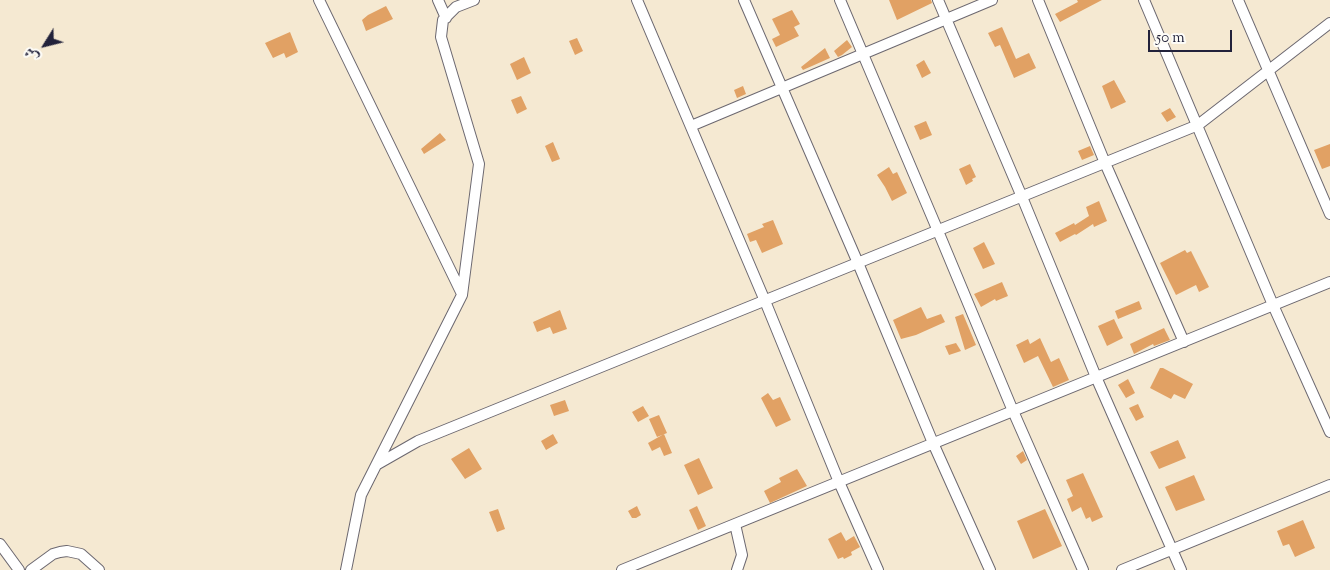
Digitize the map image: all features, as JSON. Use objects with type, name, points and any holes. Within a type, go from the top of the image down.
[{"type":"street","points":[[319,0],[462,295]]},
{"type":"street","points":[[438,0],[446,18]]},
{"type":"street","points":[[346,570],[361,495],[462,295],[479,164],[441,38],[443,20],[456,7],[474,0]]},
{"type":"street","points":[[638,0],[839,482],[878,570]]},
{"type":"street","points":[[744,0],[858,263],[933,443],[990,570]]},
{"type":"street","points":[[840,0],[1013,411],[1083,570]]},
{"type":"street","points":[[938,0],[1096,377],[1181,570]]},
{"type":"street","points":[[691,126],[992,0]]},
{"type":"street","points":[[1038,0],[1105,163],[1184,342]]},
{"type":"street","points":[[1144,0],[1273,305],[1330,432]]},
{"type":"street","points":[[1238,0],[1330,214]]},
{"type":"street","points":[[376,465],[418,440],[1022,197],[1198,124],[1330,23]]},
{"type":"street","points":[[622,570],[1330,282]]},
{"type":"street","points":[[1122,570],[1330,486]]},
{"type":"street","points":[[735,524],[742,555],[737,570]]},
{"type":"street","points":[[0,544],[19,570]]},
{"type":"street","points":[[31,570],[54,554],[67,551],[81,554],[99,570]]},
{"type":"building","points":[[889,0],[931,0],[932,3],[897,20]]},
{"type":"building","points":[[1077,0],[1102,0],[1060,22],[1055,14],[1078,2]]},
{"type":"building","points":[[386,6],[393,19],[366,31],[362,20]]},
{"type":"building","points":[[792,10],[800,24],[794,27],[799,36],[776,47],[772,39],[780,35],[772,19]]},
{"type":"building","points":[[1002,27],[1016,59],[1029,53],[1036,68],[1014,78],[1000,45],[995,47],[988,33]]},
{"type":"building","points":[[290,32],[298,52],[286,58],[284,53],[273,58],[265,43]]},
{"type":"building","points":[[577,38],[583,51],[575,55],[569,41]]},
{"type":"building","points":[[847,40],[852,47],[838,57],[834,51]]},
{"type":"building","points":[[825,48],[830,58],[803,70],[801,67]]},
{"type":"building","points":[[524,57],[531,73],[517,80],[510,64]]},
{"type":"building","points":[[924,60],[931,73],[922,78],[916,65]]},
{"type":"building","points":[[1114,80],[1126,102],[1111,109],[1102,86]]},
{"type":"building","points":[[743,86],[746,94],[737,98],[734,90]]},
{"type":"building","points":[[521,96],[527,109],[517,114],[511,100]]},
{"type":"building","points":[[1170,108],[1176,117],[1167,122],[1161,113]]},
{"type":"building","points":[[926,121],[932,135],[920,140],[914,126]]},
{"type":"building","points":[[440,133],[446,140],[424,154],[421,149]]},
{"type":"building","points":[[553,142],[560,159],[552,162],[545,146]]},
{"type":"building","points":[[1330,144],[1330,166],[1322,169],[1314,150]]},
{"type":"building","points":[[1090,146],[1094,155],[1082,160],[1078,151]]},
{"type":"building","points":[[970,164],[976,177],[966,185],[959,169]]},
{"type":"building","points":[[889,167],[893,174],[897,172],[907,193],[892,201],[877,175]]},
{"type":"building","points":[[1099,201],[1107,221],[1094,227],[1093,224],[1076,235],[1060,242],[1055,233],[1074,223],[1075,225],[1089,216],[1086,207]]},
{"type":"building","points":[[773,220],[783,244],[762,253],[756,240],[750,242],[747,234],[764,227],[762,224]]},
{"type":"building","points":[[984,242],[995,264],[983,269],[973,248]]},
{"type":"building","points":[[1185,250],[1187,253],[1191,251],[1209,287],[1199,292],[1196,285],[1176,295],[1160,263]]},
{"type":"building","points":[[1002,282],[1008,296],[996,301],[995,299],[981,307],[974,294]]},
{"type":"building","points":[[1139,301],[1142,309],[1118,319],[1115,311]]},
{"type":"building","points":[[921,307],[927,319],[941,314],[945,322],[916,335],[901,339],[893,320]]},
{"type":"building","points":[[560,310],[567,329],[553,334],[550,327],[537,332],[533,322]]},
{"type":"building","points":[[963,314],[976,345],[965,350],[955,317]]},
{"type":"building","points":[[1114,319],[1123,338],[1107,346],[1098,326]]},
{"type":"building","points":[[1164,328],[1170,340],[1154,346],[1153,344],[1134,354],[1130,344]]},
{"type":"building","points":[[1040,338],[1051,362],[1059,358],[1069,380],[1053,387],[1038,356],[1024,363],[1016,345],[1028,339],[1030,344]]},
{"type":"building","points":[[956,343],[961,351],[949,355],[945,346]]},
{"type":"building","points":[[1160,368],[1193,384],[1185,399],[1174,394],[1171,399],[1150,388]]},
{"type":"building","points":[[1128,379],[1135,393],[1126,398],[1118,385]]},
{"type":"building","points":[[768,393],[773,400],[780,397],[791,420],[776,427],[761,398]]},
{"type":"building","points":[[565,400],[569,411],[554,416],[550,405]]},
{"type":"building","points":[[1138,404],[1144,417],[1136,421],[1129,408]]},
{"type":"building","points":[[643,406],[649,416],[638,422],[632,412]]},
{"type":"building","points":[[659,415],[667,433],[657,437],[649,419]]},
{"type":"building","points":[[553,434],[558,443],[546,450],[541,441]]},
{"type":"building","points":[[664,434],[672,453],[664,456],[660,447],[652,451],[648,443]]},
{"type":"building","points":[[1178,440],[1186,458],[1159,469],[1150,452]]},
{"type":"building","points":[[469,448],[482,469],[465,479],[451,459]]},
{"type":"building","points":[[1023,451],[1027,460],[1021,464],[1016,456]]},
{"type":"building","points":[[699,458],[713,488],[698,495],[684,465]]},
{"type":"building","points":[[797,469],[807,486],[770,503],[764,491],[781,482],[779,478]]},
{"type":"building","points":[[1083,473],[1103,517],[1092,522],[1090,517],[1086,519],[1081,507],[1072,512],[1067,499],[1073,496],[1066,480]]},
{"type":"building","points":[[1194,475],[1205,500],[1176,511],[1165,487]]},
{"type":"building","points":[[637,506],[641,515],[632,518],[628,511]]},
{"type":"building","points":[[697,506],[706,526],[698,530],[689,510]]},
{"type":"building","points":[[498,509],[505,529],[497,532],[489,512]]},
{"type":"building","points":[[1045,509],[1062,546],[1033,559],[1017,521]]},
{"type":"building","points":[[1303,520],[1315,548],[1295,557],[1289,544],[1283,546],[1277,531]]},
{"type":"building","points":[[841,532],[846,541],[854,536],[860,547],[851,552],[852,555],[844,559],[843,557],[838,559],[828,539]]}]
